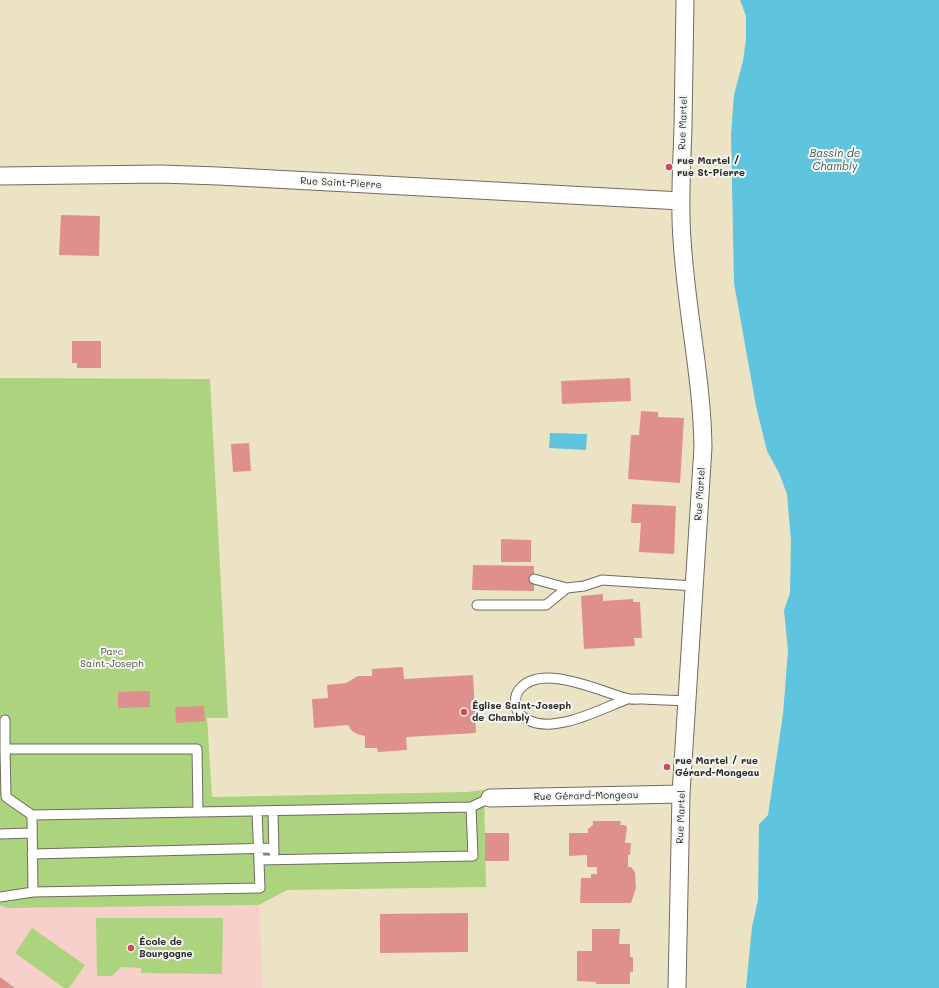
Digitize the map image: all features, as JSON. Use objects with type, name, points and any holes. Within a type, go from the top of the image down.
[{"type":"street","name":"Rue Martel","points":[[677,988],[681,794],[702,467],[702,428],[681,238],[685,74],[685,0]]},
{"type":"street","name":"Rue Saint-Pierre","points":[[0,176],[161,174],[218,176],[681,201]]},
{"type":"street","name":"Rue Gérard-Mongeau","points":[[490,798],[681,794]]},
{"type":"lane","points":[[534,579],[567,588],[584,586],[602,580],[694,586]]},
{"type":"lane","points":[[477,606],[546,605],[567,588]]},
{"type":"lane","points":[[626,699],[582,718],[549,724],[531,721],[522,717],[518,713],[515,701],[516,694],[526,683],[549,679],[573,681],[626,699],[686,701]]},
{"type":"lane","points":[[5,720],[6,797],[32,815],[471,807],[490,798]]},
{"type":"lane","points":[[5,748],[197,749],[198,812]]},
{"type":"lane","points":[[259,860],[473,856],[471,807]]},
{"type":"lane","points":[[0,897],[33,892],[260,888],[257,811]]},
{"type":"lane","points":[[273,811],[274,860]]},
{"type":"lane","points":[[32,815],[31,833],[33,892]]},
{"type":"lane","points":[[0,834],[31,833]]},
{"type":"lane","points":[[32,854],[274,848]]},
{"type":"shaded area","name":"École de Bourgogne","points":[[0,905],[6,908],[259,905],[263,988],[0,988]]},
{"type":"green space","name":"Parc Saint-Joseph","points":[[0,378],[210,379],[228,718],[207,718],[212,797],[467,792],[484,790],[486,887],[287,890],[259,905],[6,908],[0,905]]},
{"type":"green space","points":[[96,918],[223,918],[222,974],[141,973],[141,968],[121,967],[112,976],[97,976]]},
{"type":"green space","points":[[32,928],[85,965],[69,988],[64,988],[15,953]]},
{"type":"water","name":"Bassin de Chambly","points":[[740,0],[939,0],[939,988],[746,988],[752,927],[758,900],[759,824],[768,815],[783,714],[788,651],[784,610],[790,593],[791,540],[787,494],[779,473],[767,451],[756,406],[734,283],[731,134],[734,95],[743,61],[746,39],[746,16]]},
{"type":"water","points":[[550,433],[587,434],[586,450],[549,448]]},
{"type":"building","points":[[61,215],[100,216],[99,256],[59,255]]},
{"type":"building","points":[[72,341],[101,341],[101,368],[77,368],[77,363],[72,363]]},
{"type":"building","points":[[630,378],[631,401],[562,404],[561,381]]},
{"type":"building","points":[[641,411],[658,412],[658,417],[684,418],[680,483],[628,479],[631,435],[639,435]]},
{"type":"building","points":[[249,443],[251,471],[233,472],[231,444]]},
{"type":"building","points":[[632,504],[676,506],[674,554],[639,552],[641,523],[631,523]]},
{"type":"building","points":[[501,539],[531,540],[531,562],[501,562]]},
{"type":"building","points":[[473,565],[534,566],[534,591],[472,590]]},
{"type":"building","points":[[603,594],[603,601],[633,599],[633,602],[640,602],[642,638],[634,638],[635,646],[584,649],[581,596]]},
{"type":"building","points":[[403,667],[404,679],[473,675],[476,733],[406,737],[407,750],[378,752],[377,748],[365,748],[365,736],[352,731],[348,725],[314,728],[312,699],[328,698],[327,685],[346,683],[358,676],[372,676],[372,669]]},
{"type":"building","points":[[150,691],[150,707],[118,708],[118,692]]},
{"type":"building","points":[[204,706],[205,721],[176,723],[175,707]]},
{"type":"building","points":[[593,821],[621,821],[620,825],[625,825],[627,827],[625,843],[631,843],[630,855],[628,855],[628,867],[631,867],[635,872],[636,888],[631,903],[580,903],[581,878],[591,878],[591,874],[597,874],[597,867],[587,867],[587,855],[569,856],[569,833],[588,833],[588,829],[593,825]]},
{"type":"building","points":[[485,833],[509,833],[509,861],[485,861]]},
{"type":"building","points":[[468,913],[468,952],[380,953],[380,914]]},
{"type":"building","points":[[592,929],[620,929],[619,944],[630,944],[630,957],[633,957],[633,972],[630,972],[630,984],[596,984],[596,982],[577,981],[577,951],[592,951]]},
{"type":"building","points":[[0,977],[15,988],[0,988]]},
{"type":"place","name":"rue Martel / rue St-Pierre","points":[[669,167]]},
{"type":"place","name":"Église Saint-Joseph de Chambly","points":[[464,712]]},
{"type":"place","name":"rue Martel / rue Gérard-Mongeau","points":[[667,767]]},
{"type":"place","name":"École de Bourgogne","points":[[131,948]]}]
